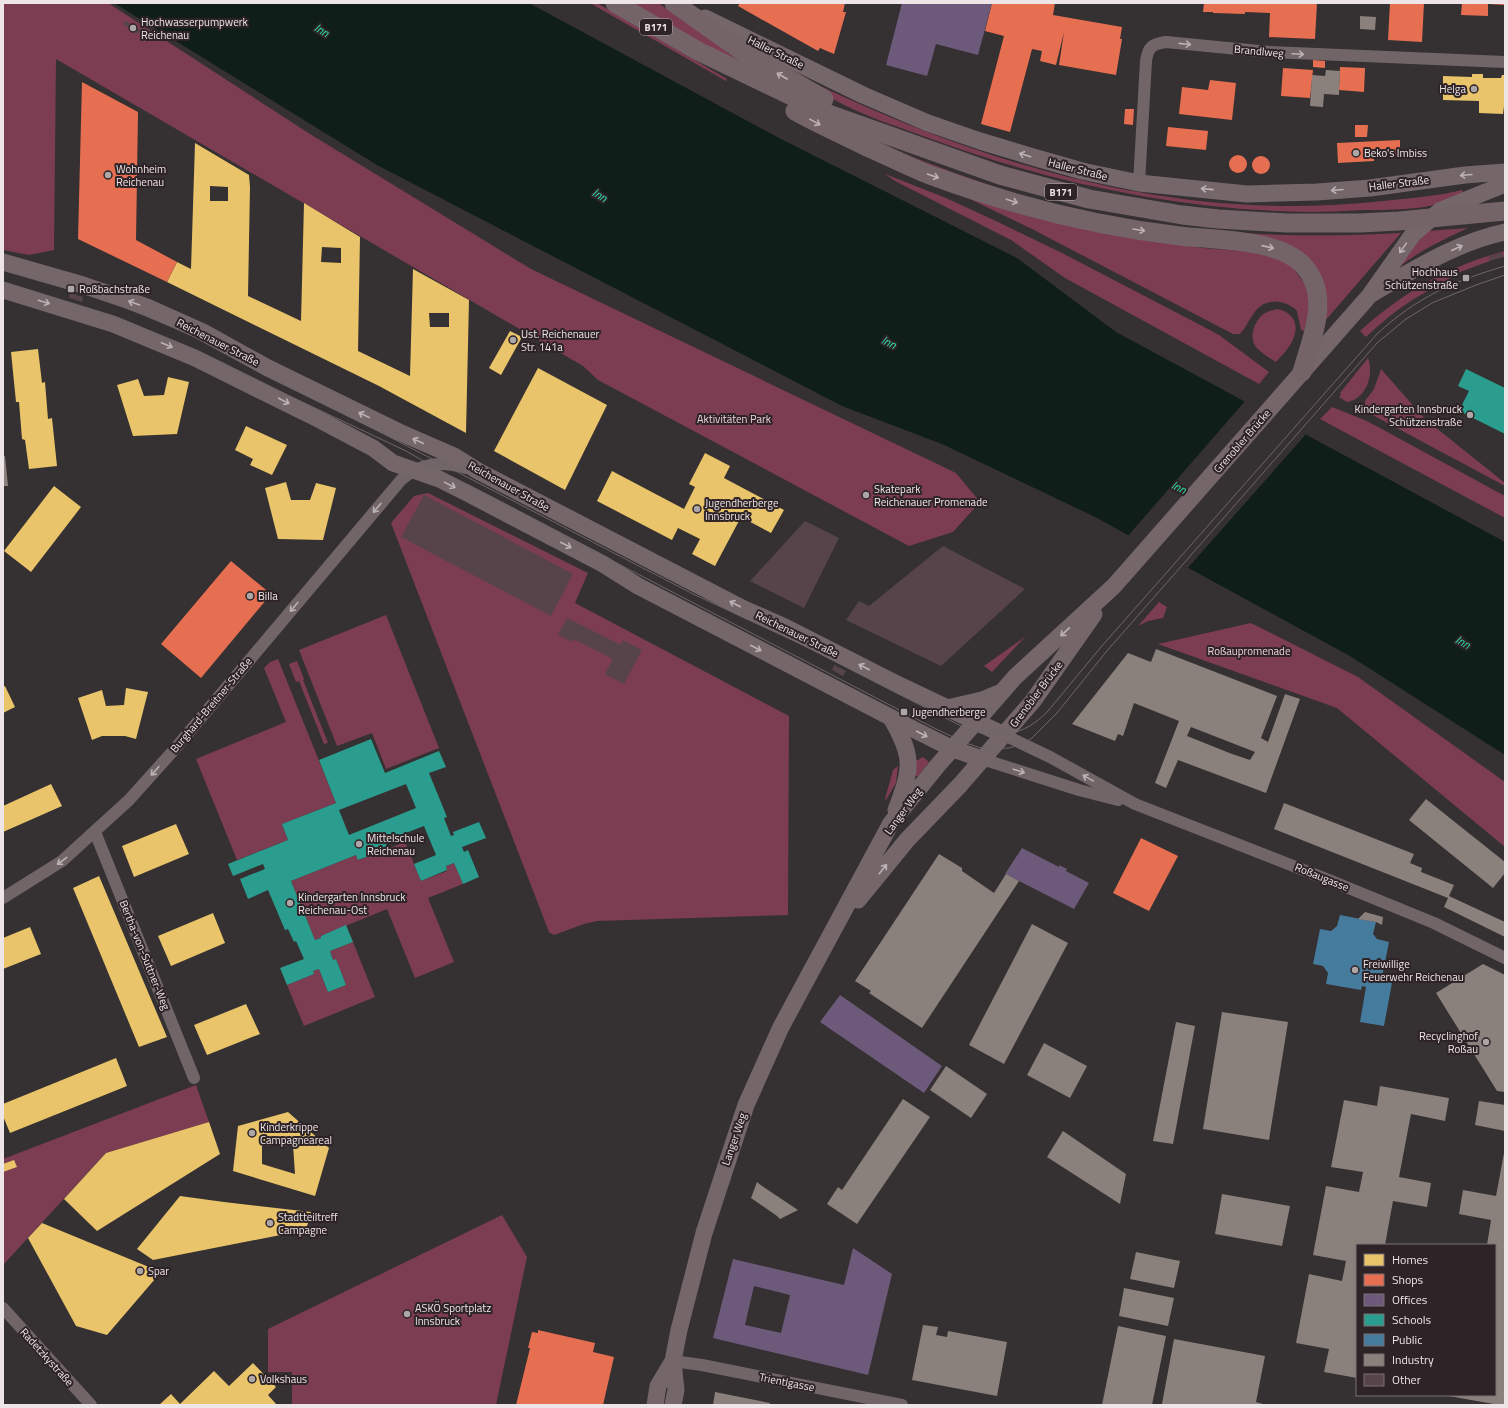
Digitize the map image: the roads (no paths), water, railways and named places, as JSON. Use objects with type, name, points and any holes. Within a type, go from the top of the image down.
[{"type":"main road","name":"Haller Straße","points":[[615,3],[698,51],[831,116],[1000,175],[1089,199],[1182,215],[1253,221],[1320,224],[1399,221],[1505,211]]},
{"type":"main road","name":"Haller Straße","points":[[677,5],[749,56],[781,75],[904,141]]},
{"type":"main road","name":"Haller Straße","points":[[677,5],[717,23],[863,96],[928,123],[1033,158],[1082,171],[1139,183],[1247,194],[1317,192],[1370,188],[1465,175],[1505,172]]},
{"type":"main road","points":[[698,51],[746,84],[820,125],[930,174],[1029,206],[1069,217],[1150,232],[1267,246],[1290,255],[1308,271],[1316,286],[1318,294],[1318,313],[1302,372]]},
{"type":"main road","name":"Grenobler Brücke","points":[[976,722],[1015,677],[1114,586],[1370,295],[1413,234],[1441,210],[1505,184]]},
{"type":"main road","name":"Grenobler Brücke","points":[[1370,295],[1451,250],[1481,238],[1505,232]]},
{"type":"main road","name":"Reichenauer Straße","points":[[3,262],[147,307],[203,332],[283,376],[399,432],[454,456],[478,471],[700,586],[1004,735]]},
{"type":"main road","points":[[30,270],[19,274],[4,294],[113,324],[175,349],[307,413],[373,448],[393,463],[439,479],[490,505],[603,564],[638,586],[891,718],[953,749],[982,759]]},
{"type":"main road","name":"Grenobler Brücke","points":[[982,759],[1033,701],[1114,586]]},
{"type":"main road","points":[[947,708],[982,700],[1004,690]]},
{"type":"main road","points":[[891,718],[904,741],[909,758],[908,773],[904,790],[891,823]]},
{"type":"main road","name":"Langer Weg","points":[[673,1405],[676,1390],[673,1361],[679,1330],[704,1233],[746,1105],[781,1027],[891,823],[976,722]]},
{"type":"main road","name":"Langer Weg","points":[[832,932],[907,840],[960,785],[982,759]]},
{"type":"main road","name":"Langer Weg","points":[[655,1405],[658,1386],[673,1361]]},
{"type":"street","name":"Brandlweg","points":[[1139,183],[1147,52],[1156,44],[1166,42],[1269,52],[1505,62]]},
{"type":"street","points":[[393,463],[396,474],[396,487]]},
{"type":"street","name":"Burghard-Breitner-Straße","points":[[3,898],[62,861],[129,800],[173,751],[408,474],[414,470],[441,463],[478,471]]},
{"type":"street","name":"Roßaugasse","points":[[1004,735],[1050,757],[1135,804]]},
{"type":"street","name":"Roßaugasse","points":[[982,759],[1079,790],[1135,804],[1434,923],[1505,958]]},
{"type":"street","name":"Bertha-von-Suttner-Weg","points":[[95,832],[194,1078]]},
{"type":"street","name":"Radetzkystraße","points":[[3,1308],[90,1405]]},
{"type":"street","name":"Trientlgasse","points":[[673,1361],[702,1365],[902,1405]]},
{"type":"water","name":"Inn","points":[[114,3],[529,3],[779,138],[1017,258],[1116,332],[1505,542],[1505,755],[1350,656],[1093,516],[942,444],[842,406],[377,165]]},
{"type":"tram line","points":[[3,270],[104,299],[187,333],[255,370],[382,433],[693,594],[805,646],[965,728],[977,732],[999,735],[1020,731],[1039,719],[1048,711],[1101,647],[1377,334],[1407,310],[1437,292],[1453,284],[1505,266]]},
{"type":"tram line","points":[[3,282],[99,312],[173,341],[406,451],[455,479],[936,729],[966,743],[984,749],[1009,748],[1023,744],[1032,738],[1057,713],[1106,652],[1377,343],[1406,319],[1432,303],[1505,275]]},
{"type":"place","name":"Hochwasserpumpwerk Reichenau","points":[[133,28]]},
{"type":"place","name":"Helga","points":[[1474,89]]},
{"type":"place","name":"Beko's Imbiss","points":[[1356,153]]},
{"type":"place","name":"Wohnheim Reichenau","points":[[108,175]]},
{"type":"place","name":"Hochhaus Schützenstraße","points":[[1466,278]]},
{"type":"place","name":"Roßbachstraße","points":[[71,289]]},
{"type":"place","name":"Ust. Reichenauer Str. 141a","points":[[513,340]]},
{"type":"place","name":"Kindergarten Innsbruck Schützenstraße","points":[[1470,415]]},
{"type":"place","name":"Skatepark Reichenauer Promenade","points":[[866,495]]},
{"type":"place","name":"Jugendherberge Innsbruck","points":[[697,509]]},
{"type":"place","name":"Billa","points":[[250,596]]},
{"type":"place","name":"Jugendherberge","points":[[904,712]]},
{"type":"place","name":"Mittelschule Reichenau","points":[[359,844]]},
{"type":"place","name":"Kindergarten Innsbruck Reichenau-Ost","points":[[290,903]]},
{"type":"place","name":"Freiwillige Feuerwehr Reichenau","points":[[1355,970]]},
{"type":"place","name":"Recyclinghof Roßau","points":[[1486,1042]]},
{"type":"place","name":"Kinderkrippe Campagneareal","points":[[252,1133]]},
{"type":"place","name":"Stadtteiltreff Campagne","points":[[270,1223]]},
{"type":"place","name":"Spar","points":[[140,1271]]},
{"type":"place","name":"ASKÖ Sportplatz Innsbruck","points":[[407,1314]]},
{"type":"place","name":"Volkshaus","points":[[252,1379]]},
{"type":"park label","name":"Aktivitäten Park","points":[[734,419]]},
{"type":"park label","name":"Roßaupromenade","points":[[1249,651]]}]
